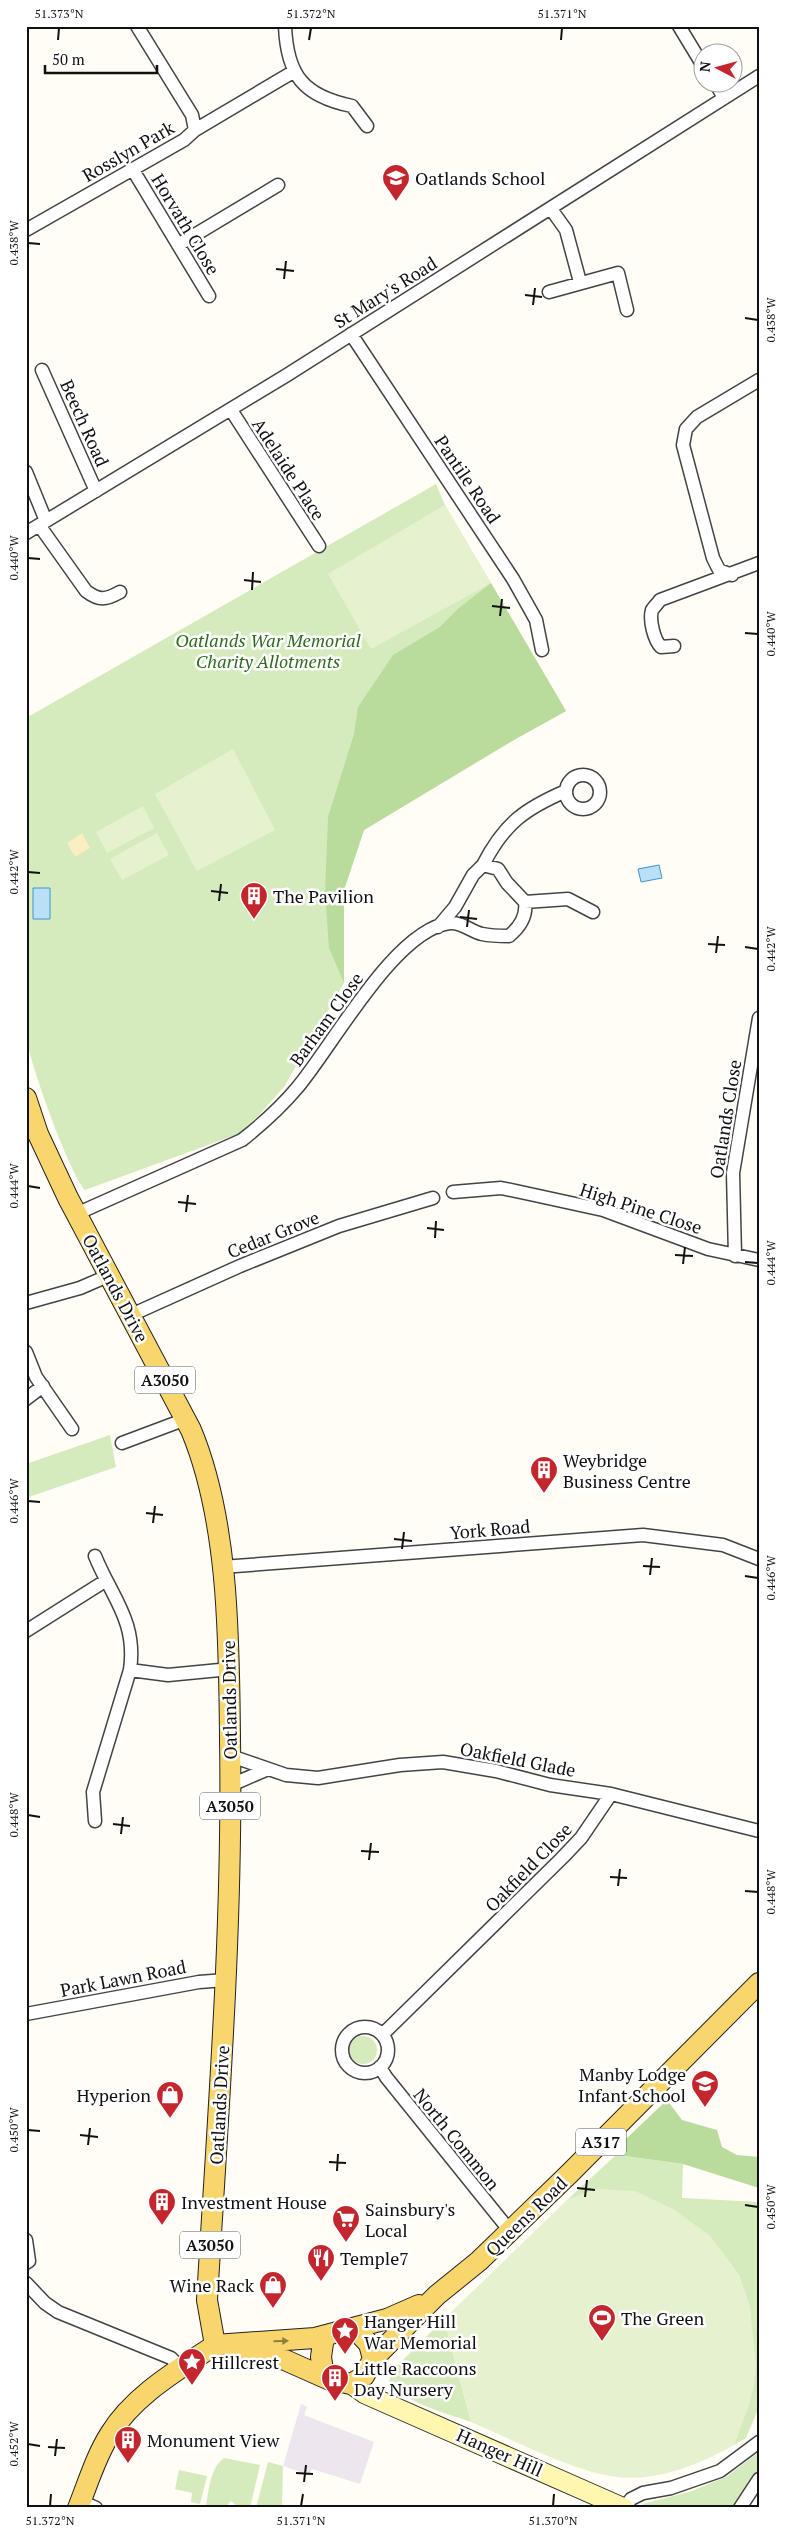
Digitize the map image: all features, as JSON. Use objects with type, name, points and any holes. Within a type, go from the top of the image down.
[{"type":"main road","name":"Oatlands Drive","points":[[26,1098],[49,1161],[186,1419],[198,1445],[212,1498],[222,1568],[230,1669],[231,1756],[231,1888],[207,2300],[215,2345]]},
{"type":"main road","name":"Queens Road","points":[[363,2373],[437,2296],[461,2277],[510,2231],[759,1983]]},
{"type":"main road","name":"Queens Road","points":[[215,2345],[293,2341],[324,2336],[399,2314],[437,2296]]},
{"type":"main road","points":[[85,2506],[99,2455],[115,2426],[141,2399],[215,2345],[285,2360],[324,2378],[363,2373],[369,2344],[354,2328]]},
{"type":"main road","points":[[324,2336],[321,2357],[324,2378]]},
{"type":"main road","name":"Hanger Hill","points":[[363,2373],[376,2397],[624,2508]]},
{"type":"street","name":"Rosslyn Park","points":[[26,230],[184,140],[195,130],[192,115],[137,26]]},
{"type":"street","points":[[285,26],[287,54],[293,72],[319,94],[337,103],[352,106],[367,126]]},
{"type":"street","points":[[678,26],[692,48]]},
{"type":"street","points":[[195,130],[293,72]]},
{"type":"street","name":"St Mary's Road","points":[[26,533],[230,410],[759,76]]},
{"type":"street","points":[[720,92],[724,98]]},
{"type":"street","name":"Horvath Close","points":[[133,170],[209,296]]},
{"type":"street","points":[[178,245],[278,185]]},
{"type":"street","points":[[551,209],[566,230],[580,282]]},
{"type":"street","points":[[549,292],[618,273],[627,310]]},
{"type":"street","name":"Pantile Road","points":[[351,334],[513,579],[536,620],[542,650]]},
{"type":"street","name":"Beech Road","points":[[42,370],[96,491]]},
{"type":"street","points":[[732,575],[719,570],[713,558],[683,445],[686,429],[697,417],[759,380]]},
{"type":"street","name":"Adelaide Place","points":[[230,410],[319,546]]},
{"type":"street","points":[[26,472],[42,523],[86,591],[96,598],[107,600],[120,592]]},
{"type":"street","points":[[674,646],[661,647],[656,642],[652,616],[653,609],[660,600],[732,575],[759,563]]},
{"type":"street","points":[[438,927],[455,908],[473,875],[483,865],[496,839],[513,822],[537,803],[566,791]]},
{"type":"street","points":[[483,865],[498,869],[507,883],[525,902],[568,899],[593,912]]},
{"type":"street","name":"Barham Close","points":[[76,1214],[242,1140],[297,1089],[385,968],[417,938],[438,927],[455,923],[482,934],[509,936],[520,928],[526,910],[525,902]]},
{"type":"street","name":"Oatlands Close","points":[[735,1256],[733,1173],[759,1018]]},
{"type":"street","name":"High Pine Close","points":[[452,1192],[501,1188],[593,1208],[708,1249],[759,1260]]},
{"type":"street","name":"Cedar Grove","points":[[131,1315],[240,1266],[339,1226],[433,1198]]},
{"type":"street","points":[[26,1303],[80,1288],[110,1274]]},
{"type":"street","points":[[26,1352],[43,1386],[72,1429]]},
{"type":"street","points":[[26,1399],[43,1386]]},
{"type":"street","points":[[122,1442],[186,1419]]},
{"type":"street","name":"York Road","points":[[222,1568],[643,1534],[723,1545],[759,1559]]},
{"type":"street","points":[[95,1556],[105,1581],[126,1618],[133,1649],[130,1670],[93,1792],[96,1821]]},
{"type":"street","points":[[26,1631],[105,1581]]},
{"type":"street","points":[[130,1670],[168,1675],[230,1669]]},
{"type":"street","name":"Oakfield Glade","points":[[231,1756],[286,1775],[318,1778],[400,1765],[443,1762],[496,1771],[550,1785],[611,1794],[759,1831]]},
{"type":"street","points":[[231,1785],[268,1769]]},
{"type":"street","name":"Oakfield Close","points":[[383,2034],[463,1957],[581,1838],[611,1794]]},
{"type":"street","name":"Park Lawn Road","points":[[26,2014],[199,1982],[226,1980]]},
{"type":"street","points":[[362,2027],[369,2027],[383,2034],[388,2048],[388,2055],[380,2067],[366,2073],[358,2072],[346,2063],[342,2048],[348,2034],[362,2027]]},
{"type":"street","name":"North Common","points":[[380,2067],[386,2078],[437,2143],[510,2231]]},
{"type":"street","points":[[26,2240],[29,2261],[26,2263]]},
{"type":"street","points":[[26,2283],[45,2303],[58,2312],[171,2358],[182,2368]]},
{"type":"street","points":[[624,2508],[631,2499],[643,2493],[671,2488],[720,2471],[759,2442]]},
{"type":"street","points":[[740,2508],[759,2479]]},
{"type":"shaded area","points":[[301,2404],[307,2407],[304,2415],[374,2442],[360,2484],[312,2469],[309,2475],[283,2466]]},
{"type":"green space","name":"Oatlands War Memorial Charity Allotments","points":[[436,484],[445,505],[566,711],[512,741],[364,830],[344,890],[344,983],[284,1087],[258,1116],[238,1134],[85,1190],[69,1162],[60,1140],[34,1068],[26,1036],[26,970],[29,960],[26,955],[26,718]]},
{"type":"green space","points":[[445,505],[491,583],[371,649],[328,574]]},
{"type":"green space","points":[[491,583],[566,711],[512,741],[364,830],[344,890],[344,983],[329,948],[325,892],[328,817],[354,734],[358,707],[393,655],[440,627],[459,608]]},
{"type":"green space","points":[[233,749],[275,830],[197,871],[155,794]]},
{"type":"green space","points":[[143,806],[154,828],[107,853],[96,832]]},
{"type":"green space","points":[[157,833],[169,855],[122,880],[110,859]]},
{"type":"green space","points":[[110,1435],[116,1467],[26,1498],[26,1464]]},
{"type":"green space","points":[[363,2036],[373,2040],[377,2050],[373,2060],[363,2064],[353,2060],[349,2050],[353,2040]]},
{"type":"green space","points":[[667,2100],[682,2120],[717,2130],[722,2147],[737,2155],[759,2157],[759,2188],[683,2164],[610,2154]]},
{"type":"green space","points":[[616,2155],[683,2164],[682,2198],[759,2202],[759,2407],[746,2438],[734,2445],[754,2385],[750,2308],[739,2275],[709,2235],[596,2189],[567,2200]]},
{"type":"green space","name":"The Green","points":[[596,2189],[635,2191],[673,2209],[709,2235],[739,2275],[750,2308],[756,2365],[754,2385],[749,2405],[734,2445],[706,2459],[675,2471],[642,2477],[610,2476],[576,2467],[471,2422],[444,2319],[567,2200]]},
{"type":"green space","points":[[444,2319],[471,2422],[415,2402],[389,2382],[393,2370]]},
{"type":"green space","points":[[759,2452],[759,2472],[732,2508],[652,2508],[642,2504],[689,2492],[726,2477]]},
{"type":"green space","points":[[224,2458],[260,2465],[250,2508],[239,2508],[231,2501],[225,2508],[206,2506],[213,2473],[219,2462]]},
{"type":"green space","points":[[268,2462],[283,2466],[282,2508],[256,2508]]},
{"type":"green space","points":[[179,2470],[207,2476],[200,2504],[191,2502],[192,2493],[175,2489]]},
{"type":"sand","points":[[82,833],[90,848],[75,857],[67,843]]},
{"type":"water","points":[[659,865],[662,878],[641,882],[638,869]]},
{"type":"water","points":[[33,888],[50,888],[50,919],[33,919]]},
{"type":"place","name":"Oatlands School","points":[[396,202]]},
{"type":"place","name":"The Pavilion","points":[[254,920]]},
{"type":"place","name":"Weybridge Business Centre","points":[[544,1494]]},
{"type":"place","name":"Manby Lodge Infant School","points":[[705,2108]]},
{"type":"place","name":"Hyperion","points":[[170,2119]]},
{"type":"place","name":"Investment House","points":[[162,2226]]},
{"type":"place","name":"Sainsbury's Local","points":[[346,2243]]},
{"type":"place","name":"Temple7","points":[[321,2282]]},
{"type":"place","name":"Wine Rack","points":[[273,2309]]},
{"type":"place","name":"The Green","points":[[602,2342]]},
{"type":"place","name":"Hanger Hill War Memorial","points":[[345,2355]]},
{"type":"place","name":"Hillcrest","points":[[192,2386]]},
{"type":"place","name":"Little Raccoons Day Nursery","points":[[335,2402]]},
{"type":"place","name":"Monument View","points":[[128,2464]]}]
